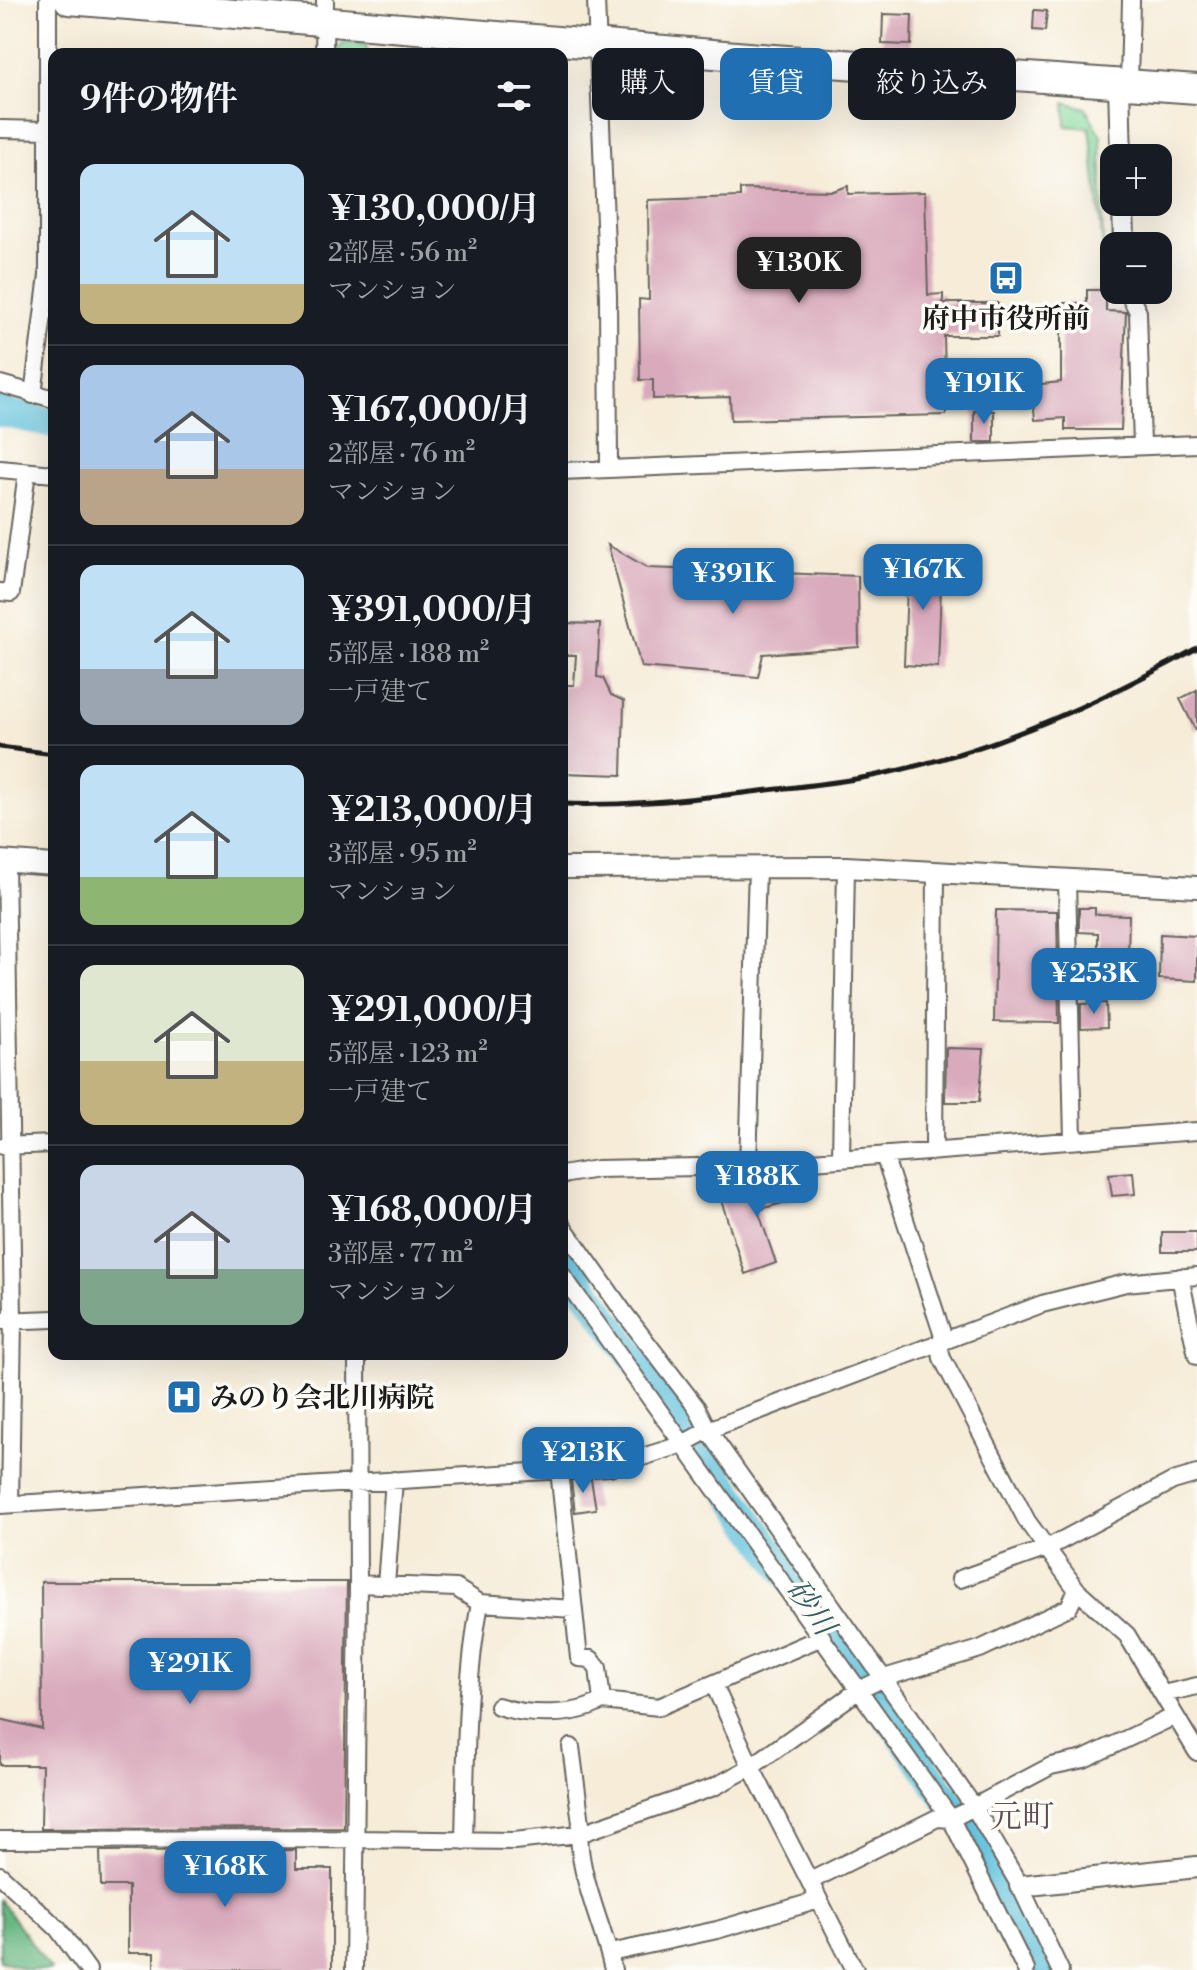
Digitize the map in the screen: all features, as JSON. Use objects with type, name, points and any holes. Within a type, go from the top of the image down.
[{"type":"highway","points":[[69,0],[324,10],[598,44],[1197,89]]},
{"type":"street","points":[[33,395],[48,275],[48,0]]},
{"type":"street","points":[[596,0],[608,296],[609,468]]},
{"type":"street","points":[[1122,144],[1131,0]]},
{"type":"street","points":[[324,10],[324,48]]},
{"type":"street","points":[[0,129],[48,130]]},
{"type":"street","points":[[1134,304],[1138,312],[1142,446]]},
{"type":"street","points":[[0,384],[48,398]]},
{"type":"street","points":[[568,471],[1197,444]]},
{"type":"street","points":[[0,469],[48,474]]},
{"type":"street","points":[[0,592],[11,593],[27,472]]},
{"type":"street","points":[[48,865],[3,862],[7,1320],[5,1504],[610,1467],[681,1445],[708,1430],[1042,1304],[1126,1283],[1188,1277],[1197,1356]]},
{"type":"street","points":[[748,1166],[757,867]]},
{"type":"street","points":[[841,1159],[846,867]]},
{"type":"street","points":[[568,868],[846,867],[1197,887]]},
{"type":"street","points":[[934,1151],[936,871]]},
{"type":"street","points":[[1067,879],[1073,1140]]},
{"type":"street","points":[[568,1174],[597,1169],[748,1166],[1197,1131]]},
{"type":"street","points":[[5,1146],[48,1144]]},
{"type":"street","points":[[884,1155],[943,1336],[939,1345],[942,1358],[1027,1521],[1077,1590],[1127,1635],[1197,1752]]},
{"type":"street","points":[[568,1233],[697,1408],[708,1430],[974,1807],[1020,1886],[1060,1970]]},
{"type":"street","points":[[570,1299],[822,1637],[951,1819],[1026,1970]]},
{"type":"street","points":[[7,1320],[48,1319]]},
{"type":"street","points":[[354,1970],[357,1360]]},
{"type":"street","points":[[559,1470],[579,1658],[591,1659],[598,1668],[602,1701]]},
{"type":"street","points":[[960,1579],[1047,1548],[1173,1481],[1197,1474]]},
{"type":"street","points":[[386,1585],[394,1480]]},
{"type":"street","points":[[358,1584],[456,1588],[480,1603],[574,1609]]},
{"type":"street","points":[[0,1840],[514,1841],[579,1834],[714,1787],[751,1767],[859,1690],[884,1678],[980,1649],[1069,1607],[1077,1590]]},
{"type":"street","points":[[464,1841],[469,1688],[472,1644],[480,1603]]},
{"type":"street","points":[[498,1706],[514,1712],[590,1708],[602,1701],[659,1707],[822,1637]]},
{"type":"street","points":[[714,1685],[751,1767],[855,1970]]},
{"type":"street","points":[[1163,1694],[1197,1686]]},
{"type":"street","points":[[810,1881],[937,1818],[951,1819],[1051,1766],[1084,1759],[1175,1716]]},
{"type":"street","points":[[571,1747],[581,1823],[579,1834],[588,1888],[611,1962],[819,1900]]},
{"type":"street","points":[[1020,1886],[1197,1867]]},
{"type":"street","points":[[0,1875],[58,1929],[88,1970]]},
{"type":"green space","points":[[345,42],[367,45],[367,48],[340,48]]},
{"type":"green space","points":[[1065,102],[1086,108],[1101,136],[1100,216],[1102,216],[1103,232],[1101,232],[1090,128],[1066,126]]},
{"type":"green space","points":[[0,1900],[51,1970],[28,1970],[0,1960]]},
{"type":"building","points":[[1034,10],[1047,11],[1045,31],[1033,30]]},
{"type":"building","points":[[883,14],[912,15],[911,45],[882,44]]},
{"type":"building","points":[[848,186],[848,194],[925,192],[928,295],[943,294],[943,303],[998,303],[998,336],[944,336],[946,415],[731,420],[730,397],[653,399],[653,380],[640,380],[639,299],[649,300],[648,200],[740,197],[740,189],[833,191]]},
{"type":"building","points":[[1087,290],[1100,290],[1100,304],[1106,304],[1106,311],[1126,312],[1121,430],[1065,430],[1065,418],[1035,420],[1032,385],[1061,382],[1061,303],[1087,303]]},
{"type":"building","points":[[974,411],[994,411],[994,442],[974,442]]},
{"type":"building","points":[[608,545],[648,568],[858,576],[859,647],[763,654],[758,677],[641,667]]},
{"type":"building","points":[[908,557],[942,558],[938,667],[904,665]]},
{"type":"building","points":[[568,623],[600,624],[597,677],[603,678],[611,695],[624,701],[622,775],[568,773],[568,685],[574,685],[576,655],[568,655]]},
{"type":"building","points":[[1197,690],[1197,733],[1180,699]]},
{"type":"building","points":[[1079,908],[1095,908],[1095,914],[1129,915],[1128,957],[1098,956],[1098,933],[1079,932]]},
{"type":"building","points":[[996,910],[1057,911],[1059,1023],[994,1022]]},
{"type":"building","points":[[1160,934],[1197,936],[1197,981],[1159,979]]},
{"type":"building","points":[[1106,1003],[1107,1027],[1081,1028],[1081,1004]]},
{"type":"building","points":[[946,1048],[984,1049],[979,1102],[945,1102]]},
{"type":"building","points":[[1133,1172],[1135,1194],[1112,1196],[1109,1174]]},
{"type":"building","points":[[796,1174],[803,1197],[758,1210],[776,1263],[745,1274],[720,1197]]},
{"type":"building","points":[[1162,1232],[1197,1232],[1197,1252],[1162,1252]]},
{"type":"building","points":[[591,1479],[596,1509],[575,1512],[571,1480]]},
{"type":"building","points":[[41,1582],[347,1582],[344,1828],[41,1829],[42,1765],[0,1765],[0,1719],[42,1729]]},
{"type":"building","points":[[296,1850],[296,1869],[332,1869],[332,1970],[154,1970],[154,1953],[128,1953],[128,1886],[101,1886],[100,1851]]},
{"type":"waterway","name":"砂川","points":[[0,412],[48,422]]},
{"type":"waterway","name":"砂川","points":[[568,1264],[969,1830],[1041,1970]]},
{"type":"railway","points":[[568,804],[721,796],[848,780],[923,764],[1044,723],[1123,687],[1197,648]]},
{"type":"railway","points":[[0,747],[48,753]]},
{"type":"place","name":"府中市役所前","points":[[1006,278]]},
{"type":"place","name":"みのり会北川病院","points":[[184,1397]]},
{"type":"district","name":"元町","points":[[1022,1816]]}]
